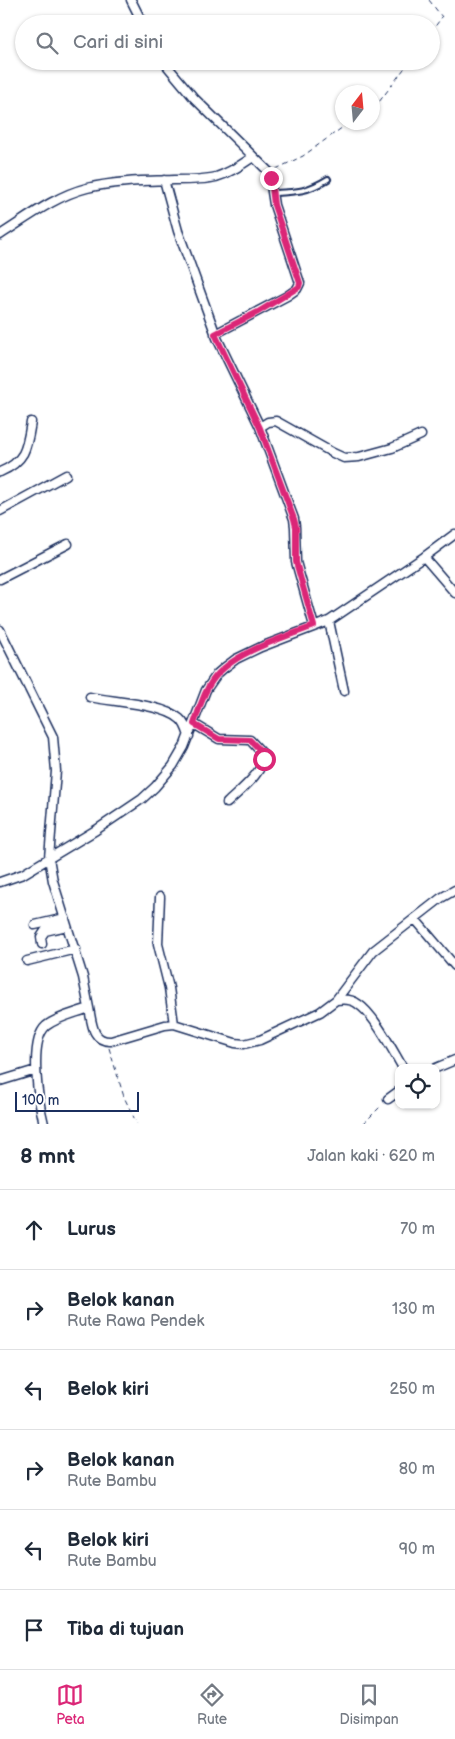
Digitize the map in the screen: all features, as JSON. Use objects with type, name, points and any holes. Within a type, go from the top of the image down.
[{"type":"street","points":[[131,0],[138,15]]},
{"type":"street","points":[[171,70],[194,98],[269,172],[274,205],[300,283],[299,287],[216,336]]},
{"type":"street","points":[[0,235],[61,197],[75,191],[109,184],[216,177],[233,170],[253,157]]},
{"type":"street","points":[[164,180],[178,230],[216,336],[260,428],[294,519],[296,527],[296,562],[314,626]]},
{"type":"street","points":[[260,428],[268,422],[276,421],[333,453],[347,458],[359,457],[392,448],[421,435]]},
{"type":"street","points":[[0,472],[19,461],[24,453],[31,422]]},
{"type":"street","points":[[0,511],[66,475]]},
{"type":"street","points":[[0,882],[23,874],[130,807],[155,788],[173,766],[189,736],[206,690],[213,679],[224,668],[236,659],[261,647],[329,620],[424,557],[455,534]]},
{"type":"street","points":[[0,579],[68,544]]},
{"type":"street","points":[[424,557],[455,593]]},
{"type":"street","points":[[329,620],[344,691]]},
{"type":"street","points":[[0,630],[53,737],[56,771],[49,858],[53,881],[76,949],[96,1036],[102,1040],[111,1041],[159,1026],[174,1024],[228,1042],[244,1044],[251,1043],[310,1018],[336,1000],[373,951],[441,898],[455,890]]},
{"type":"street","points":[[90,697],[149,707],[174,715],[183,721],[189,736]]},
{"type":"street","points":[[194,724],[219,739],[250,740],[263,754],[264,762],[260,769],[227,803]]},
{"type":"street","points":[[160,897],[158,944],[169,988],[174,1024]]},
{"type":"street","points":[[415,919],[455,966]]},
{"type":"street","points":[[35,925],[66,922]]},
{"type":"street","points":[[42,944],[41,937],[45,931],[66,922]]},
{"type":"street","points":[[27,961],[76,949]]},
{"type":"street","points":[[447,955],[455,951]]},
{"type":"street","points":[[336,1000],[350,1000],[362,1006],[377,1025],[401,1064]]},
{"type":"street","points":[[44,1124],[38,1097],[36,1070],[38,1042],[44,1029],[54,1022],[89,1008]]},
{"type":"street","points":[[440,1066],[455,1060]]},
{"type":"street","points":[[0,1081],[36,1070]]},
{"type":"street","points":[[388,1099],[395,1094]]},
{"type":"lane","points":[[272,193],[313,189],[328,179]]},
{"type":"path","points":[[429,0],[442,17],[440,20]]},
{"type":"path","points":[[380,99],[403,70]]},
{"type":"path","points":[[269,172],[302,156],[339,130]]},
{"type":"path","points":[[111,1041],[109,1050],[124,1097],[137,1124]]},
{"type":"path","points":[[364,1124],[388,1099]]},
{"type":"route","points":[[264,759],[261,751],[250,740],[226,741],[208,734],[194,724],[206,690],[217,674],[224,668],[236,659],[261,647],[314,626],[296,562],[296,527],[294,519],[260,428],[215,334],[287,296],[299,287],[300,283],[274,205],[271,178]]}]
